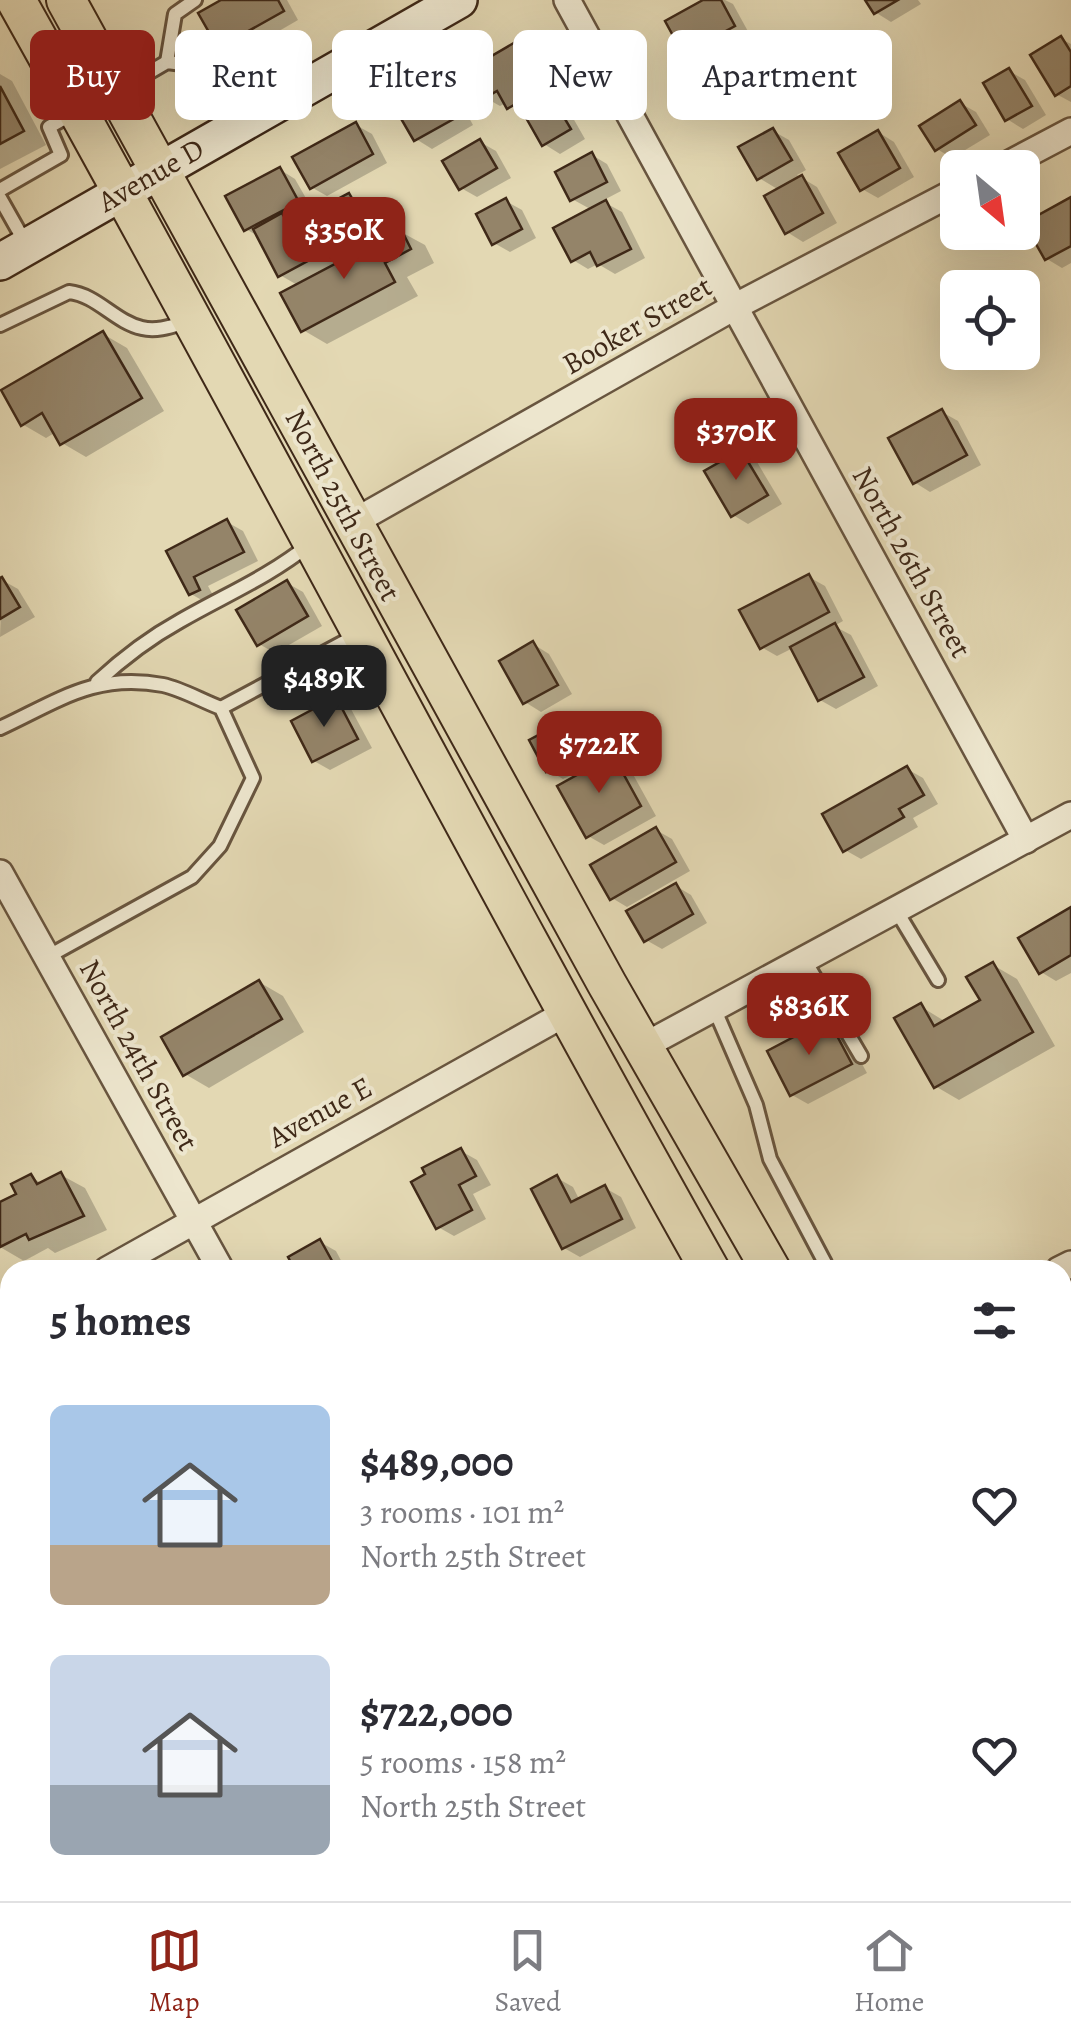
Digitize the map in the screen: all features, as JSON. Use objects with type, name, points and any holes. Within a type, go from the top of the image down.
[{"type":"main road","name":"North 25th Street","points":[[16,0],[33,30]]},
{"type":"main road","name":"North 25th Street","points":[[66,0],[83,30]]},
{"type":"main road","name":"North 25th Street","points":[[83,120],[597,1070],[704,1260]]},
{"type":"main road","name":"North 25th Street","points":[[132,120],[352,523],[765,1260]]},
{"type":"main road","points":[[597,1070],[672,1140],[742,1260]]},
{"type":"street","name":"Avenue D","points":[[312,84],[459,0]]},
{"type":"street","name":"North 26th Street","points":[[567,0],[1026,840]]},
{"type":"street","name":"Avenue D","points":[[14,254],[249,120]]},
{"type":"street","points":[[1035,150],[1071,131]]},
{"type":"street","name":"Booker Street","points":[[352,523],[736,306],[940,199]]},
{"type":"street","points":[[644,1046],[1071,816]]},
{"type":"street","name":"North 24th Street","points":[[0,873],[216,1260]]},
{"type":"street","name":"Avenue E","points":[[124,1260],[566,1013]]},
{"type":"lane","points":[[167,62],[175,14],[195,0]]},
{"type":"lane","points":[[155,69],[167,62],[175,63]]},
{"type":"lane","points":[[0,190],[61,155],[49,128],[62,120]]},
{"type":"lane","points":[[0,198],[14,254]]},
{"type":"lane","points":[[0,324],[69,292],[89,298],[140,328],[158,329],[192,320]]},
{"type":"lane","points":[[0,728],[96,683],[116,664],[179,621],[276,571],[312,542]]},
{"type":"lane","points":[[221,708],[361,632]]},
{"type":"lane","points":[[47,956],[192,876],[220,846],[253,778],[221,708],[166,685],[124,680],[96,683]]},
{"type":"lane","points":[[896,910],[938,980]]},
{"type":"lane","points":[[804,959],[860,1056]]},
{"type":"lane","points":[[714,1008],[756,1104],[770,1159],[824,1260]]},
{"type":"building","points":[[221,0],[278,0],[284,11],[250,30],[208,30],[198,13]]},
{"type":"building","points":[[703,0],[721,0],[735,26],[728,30],[670,30],[665,21]]},
{"type":"building","points":[[865,0],[898,0],[874,14]]},
{"type":"building","points":[[1061,36],[1071,52],[1071,86],[1055,96],[1030,55]]},
{"type":"building","points":[[513,43],[513,106],[507,109],[497,91],[493,93],[493,55]]},
{"type":"building","points":[[1009,68],[1032,106],[1005,121],[983,83]]},
{"type":"building","points":[[0,86],[24,131],[0,144]]},
{"type":"building","points":[[960,100],[976,125],[935,151],[919,126]]},
{"type":"building","points":[[402,120],[452,120],[414,141]]},
{"type":"building","points":[[527,120],[566,120],[571,129],[542,146]]},
{"type":"building","points":[[356,122],[373,154],[310,189],[292,157]]},
{"type":"building","points":[[773,128],[792,160],[757,180],[738,147]]},
{"type":"building","points":[[878,130],[900,168],[860,191],[838,153]]},
{"type":"building","points":[[480,139],[497,168],[459,190],[442,161]]},
{"type":"building","points":[[592,152],[607,182],[570,201],[555,172]]},
{"type":"building","points":[[280,167],[299,202],[244,231],[225,196]]},
{"type":"building","points":[[802,175],[823,213],[785,234],[764,196]]},
{"type":"building","points":[[349,193],[369,228],[278,277],[253,229],[282,213],[289,225]]},
{"type":"building","points":[[1071,197],[1071,246],[1045,260],[1039,250],[1040,214]]},
{"type":"building","points":[[506,198],[522,229],[492,245],[476,214]]},
{"type":"building","points":[[606,200],[631,249],[597,266],[590,252],[571,262],[553,228]]},
{"type":"building","points":[[401,229],[411,249],[385,263],[395,282],[301,332],[280,293]]},
{"type":"building","points":[[103,331],[142,398],[60,445],[42,413],[21,426],[1,390]]},
{"type":"building","points":[[942,409],[967,455],[913,484],[888,438]]},
{"type":"building","points":[[741,450],[768,495],[731,517],[704,471]]},
{"type":"building","points":[[227,519],[244,552],[194,577],[200,590],[189,595],[166,551]]},
{"type":"building","points":[[809,574],[829,612],[760,649],[739,610]]},
{"type":"building","points":[[0,578],[20,607],[0,619]]},
{"type":"building","points":[[287,580],[308,616],[257,646],[236,610]]},
{"type":"building","points":[[835,623],[864,677],[818,701],[790,647]]},
{"type":"building","points":[[533,641],[558,685],[523,704],[499,661]]},
{"type":"building","points":[[336,697],[358,739],[312,762],[291,721]]},
{"type":"building","points":[[567,720],[584,753],[546,772],[529,740]]},
{"type":"building","points":[[613,755],[641,806],[586,838],[557,786]]},
{"type":"building","points":[[907,766],[924,795],[899,809],[904,817],[843,852],[822,814]]},
{"type":"building","points":[[656,827],[676,862],[610,900],[590,865]]},
{"type":"building","points":[[676,883],[693,914],[644,942],[626,911]]},
{"type":"building","points":[[1071,907],[1071,955],[1039,974],[1018,938]]},
{"type":"building","points":[[993,962],[1033,1032],[934,1088],[894,1018],[921,1003],[934,1026],[980,1000],[966,977]]},
{"type":"building","points":[[259,980],[282,1019],[183,1076],[161,1037]]},
{"type":"building","points":[[828,1019],[852,1064],[790,1096],[767,1051]]},
{"type":"building","points":[[461,1148],[476,1176],[459,1185],[472,1210],[436,1229],[411,1182],[425,1174],[422,1168]]},
{"type":"building","points":[[61,1172],[84,1216],[29,1240],[26,1234],[0,1247],[0,1202],[16,1194],[11,1184],[31,1174],[37,1184]]},
{"type":"building","points":[[557,1175],[571,1202],[605,1185],[622,1219],[562,1249],[531,1189]]},
{"type":"building","points":[[320,1239],[332,1260],[290,1260],[288,1257]]}]
